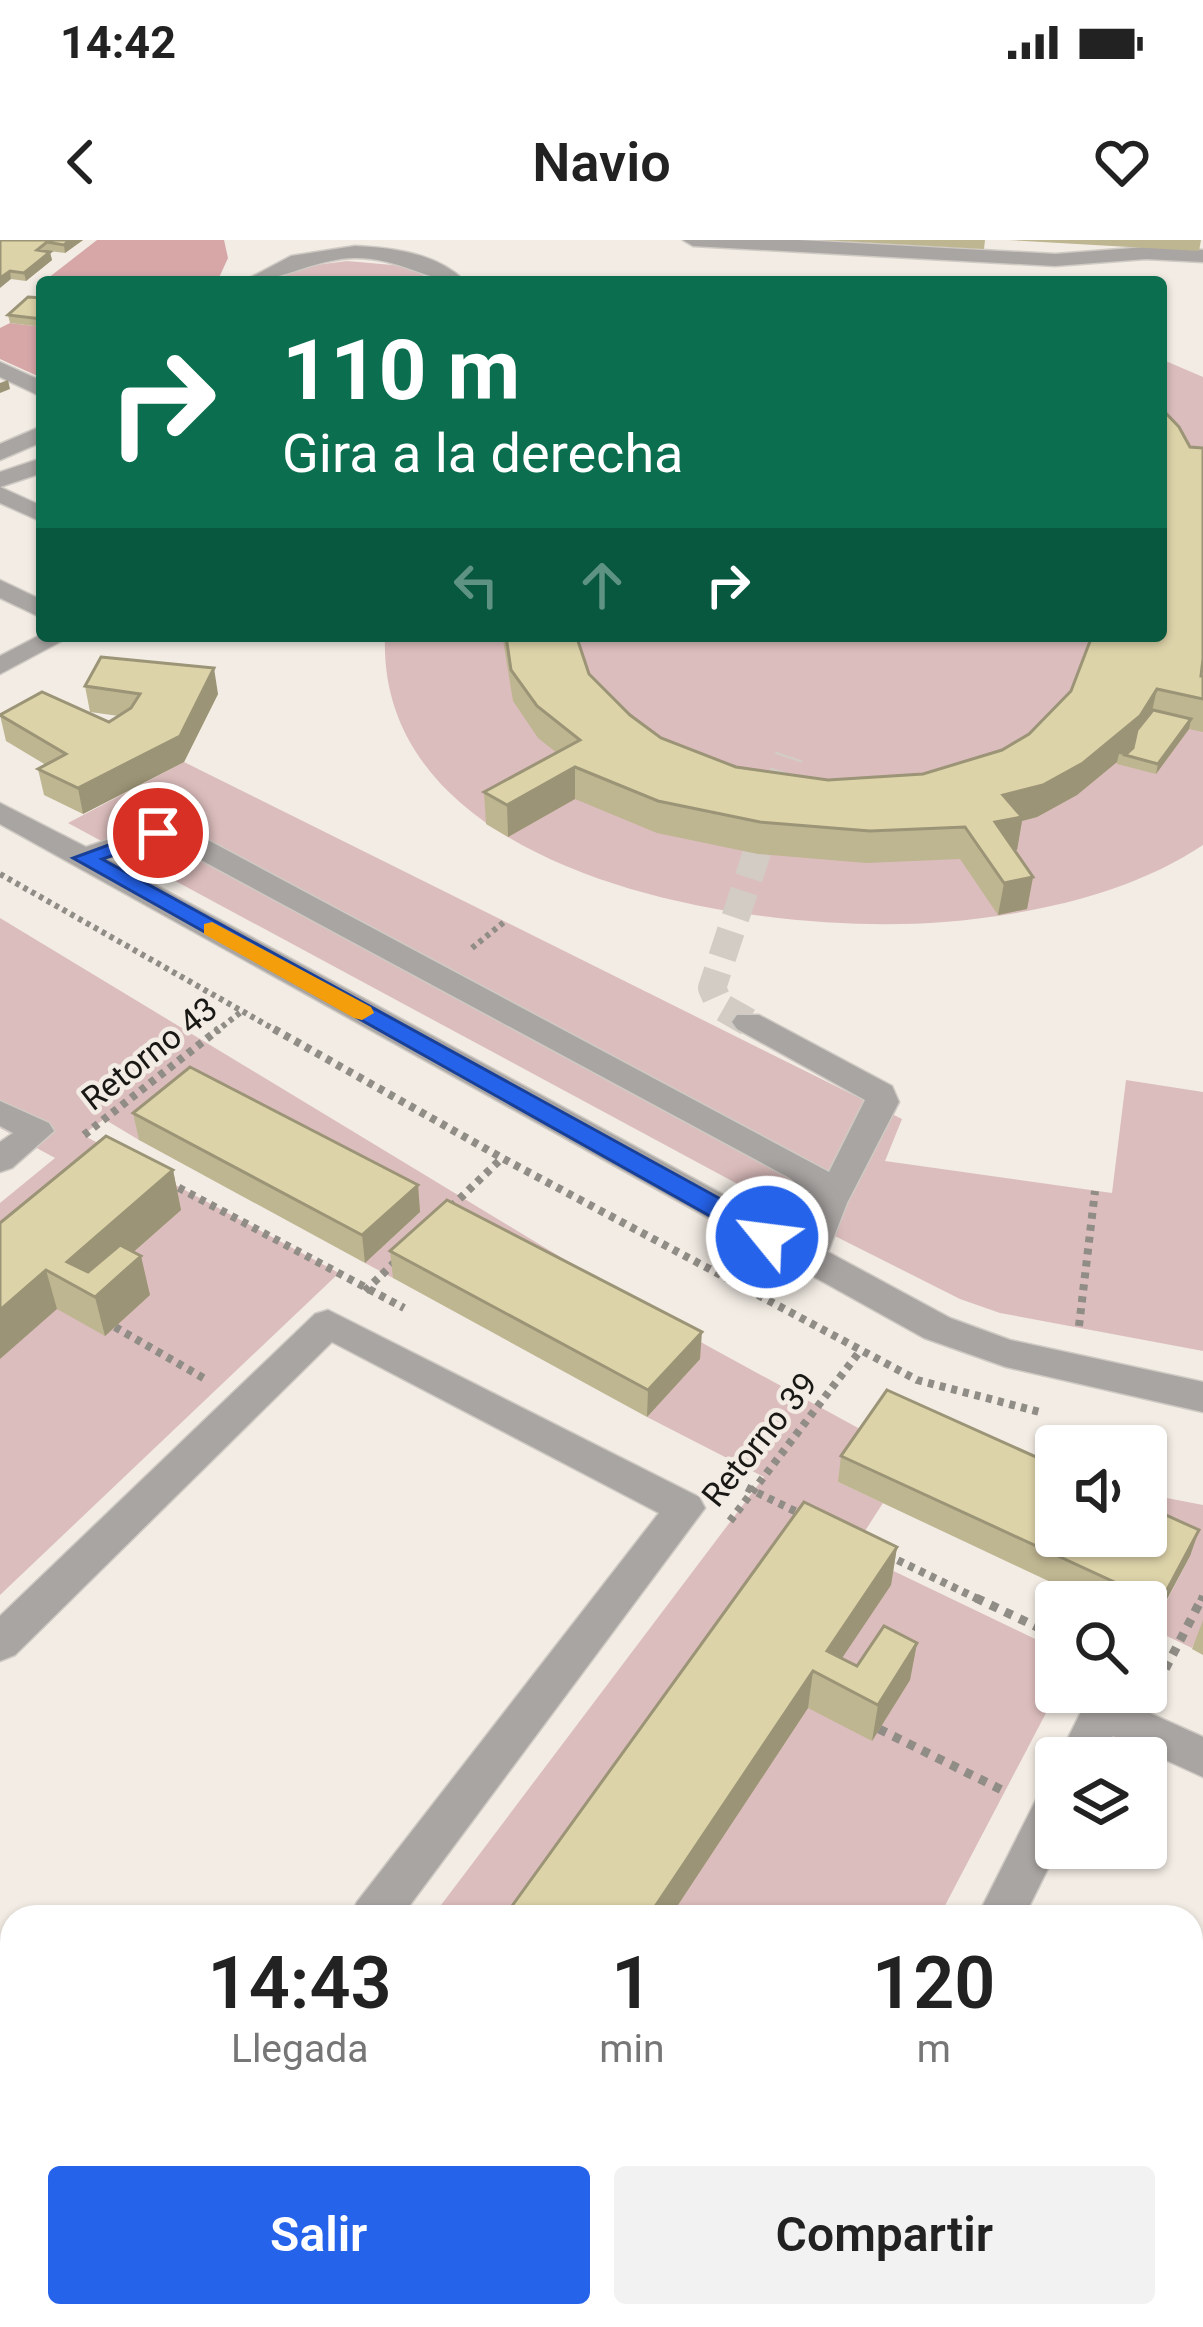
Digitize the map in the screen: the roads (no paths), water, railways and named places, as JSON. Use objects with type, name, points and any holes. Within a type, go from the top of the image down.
[{"type":"street","points":[[693,240],[1055,260],[1146,253],[1203,256]]},
{"type":"street","points":[[254,276],[266,248]]},
{"type":"street","points":[[265,276],[301,260],[370,252],[432,264],[448,276]]},
{"type":"street","points":[[0,368],[36,387]]},
{"type":"street","points":[[0,426],[36,409]]},
{"type":"street","points":[[0,453],[36,436]]},
{"type":"street","points":[[0,480],[36,467]]},
{"type":"street","points":[[0,494],[36,512]]},
{"type":"street","points":[[0,588],[36,607]]},
{"type":"street","points":[[0,667],[47,642]]},
{"type":"street","points":[[0,812],[808,1259],[969,1342],[1075,1371],[1203,1397]]},
{"type":"street","points":[[84,858],[146,836],[181,837],[800,1169],[821,1184],[830,1203]]},
{"type":"street","points":[[748,1022],[880,1094],[882,1102],[830,1203],[808,1259]]},
{"type":"street","points":[[0,1112],[37,1131],[0,1160]]},
{"type":"street","points":[[0,1643],[328,1324],[686,1508],[383,1905]]},
{"type":"street","points":[[1101,1737],[1119,1719],[1158,1737]]},
{"type":"street","points":[[1167,1741],[1203,1758]]},
{"type":"street","points":[[1006,1905],[1035,1848]]},
{"type":"tunnel","points":[[748,1022],[720,1006],[712,988],[789,756]]}]
